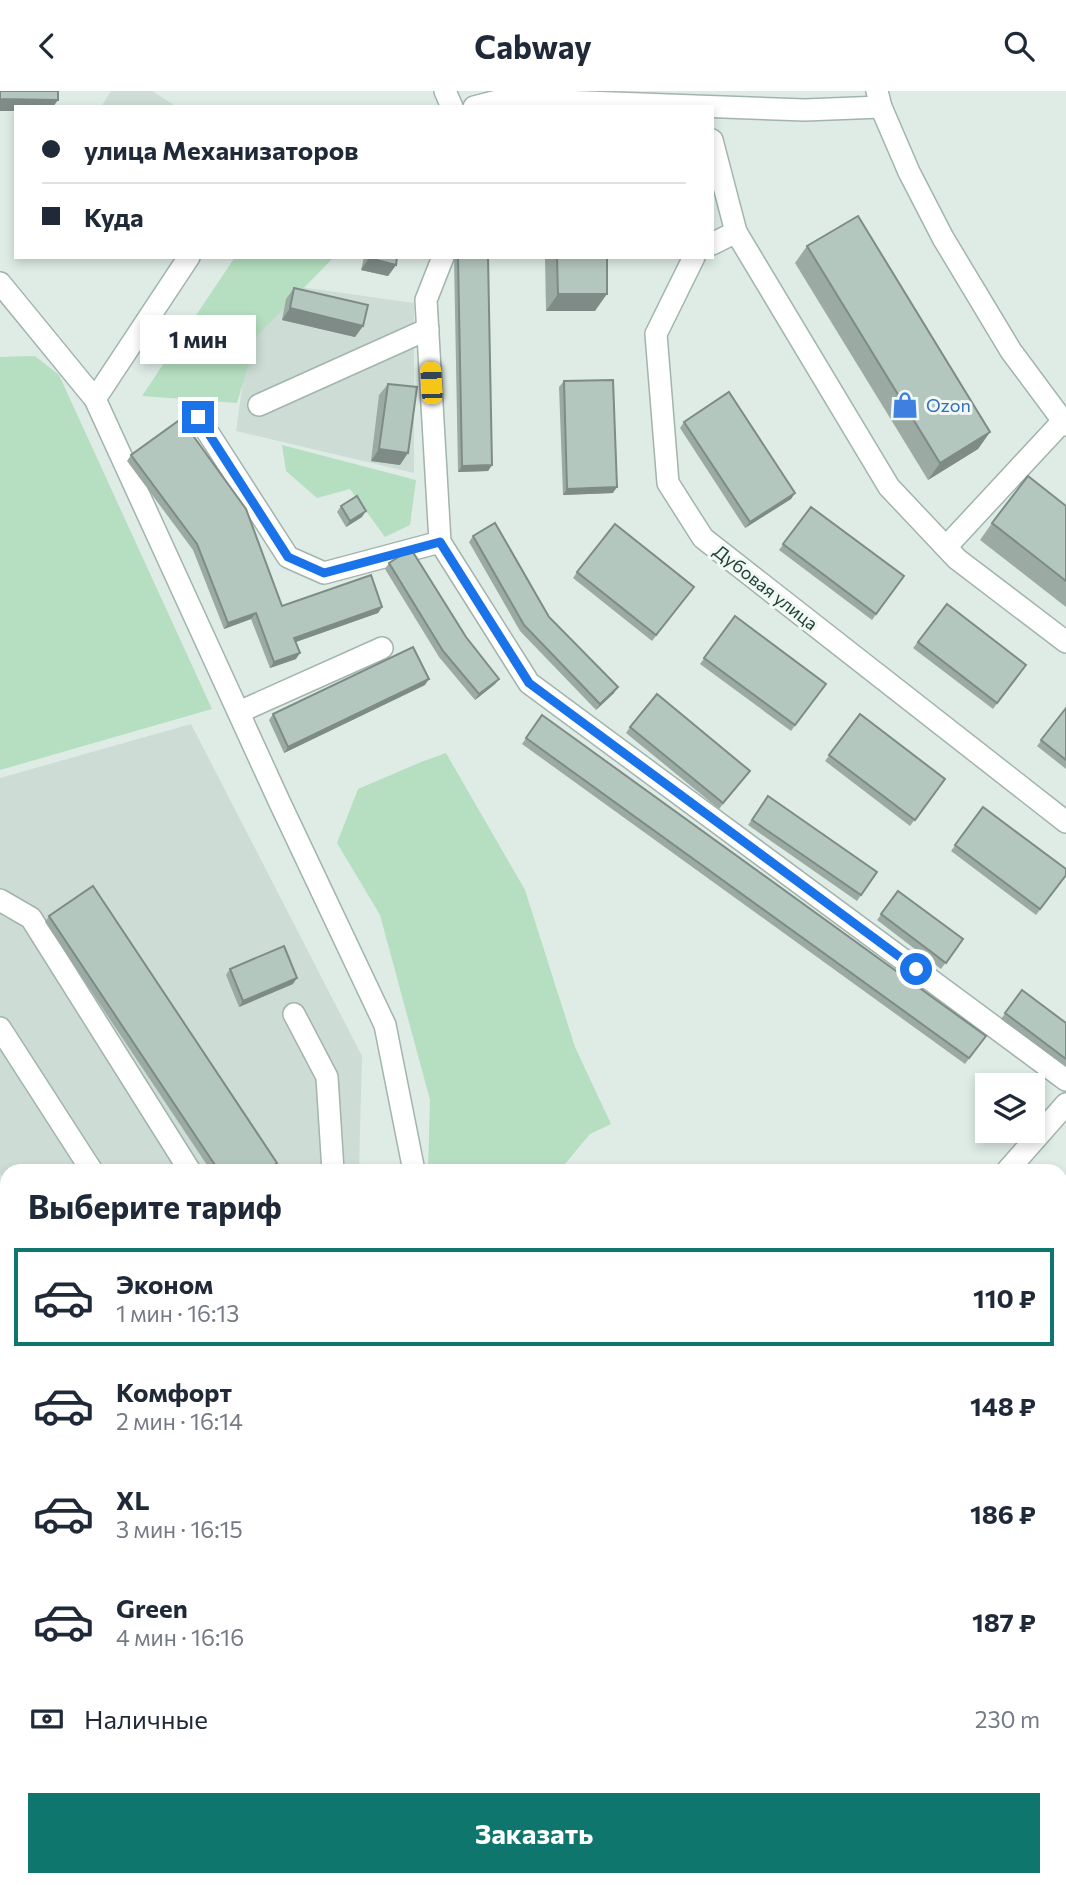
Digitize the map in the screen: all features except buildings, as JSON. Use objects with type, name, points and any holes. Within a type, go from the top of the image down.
[{"type":"street","points":[[504,103],[606,97],[693,105]]},
{"type":"street","points":[[714,106],[804,110],[879,99],[909,171],[943,238],[1011,351],[1064,423],[946,547]]},
{"type":"street","points":[[714,148],[736,232],[889,487],[957,559],[1066,642]]},
{"type":"street","points":[[714,243],[736,232]]},
{"type":"street","points":[[95,399],[188,259]]},
{"type":"street","points":[[442,259],[426,300],[440,542],[529,683],[1066,1080]]},
{"type":"street","name":"Дубовая улица","points":[[693,259],[656,334],[668,483],[688,515],[704,538],[1066,822]]},
{"type":"street","points":[[0,283],[95,399],[386,1025],[413,1164]]},
{"type":"street","points":[[0,313],[24,311]]},
{"type":"street","points":[[258,405],[428,329]]},
{"type":"street","points":[[198,417],[288,557],[324,573],[440,542]]},
{"type":"street","points":[[239,712],[382,648]]},
{"type":"street","points":[[0,900],[32,918],[186,1164]]},
{"type":"street","points":[[294,1014],[327,1077],[333,1164]]},
{"type":"street","points":[[0,1027],[88,1164]]},
{"type":"street","points":[[1013,1164],[1066,1104]]},
{"type":"shaded area","points":[[111,91],[152,91],[174,105],[102,105]]},
{"type":"shaded area","points":[[257,281],[414,303],[414,473],[236,431]]},
{"type":"shaded area","points":[[191,724],[362,1056],[359,1164],[0,1164],[0,778]]},
{"type":"green space","points":[[234,259],[332,259],[257,336],[237,403],[142,396]]},
{"type":"green space","points":[[35,356],[59,375],[212,709],[0,770],[0,357]]},
{"type":"green space","points":[[282,445],[416,480],[410,525],[385,537],[350,489],[317,498],[286,471]]},
{"type":"green space","points":[[446,753],[525,890],[575,1047],[611,1124],[590,1134],[565,1164],[428,1164],[430,1100],[380,915],[337,843],[358,789]]},
{"type":"place","name":"Ozon","points":[[905,405]]},
{"type":"route","points":[[198,417],[288,557],[324,573],[440,542],[529,683],[916,969]]}]
